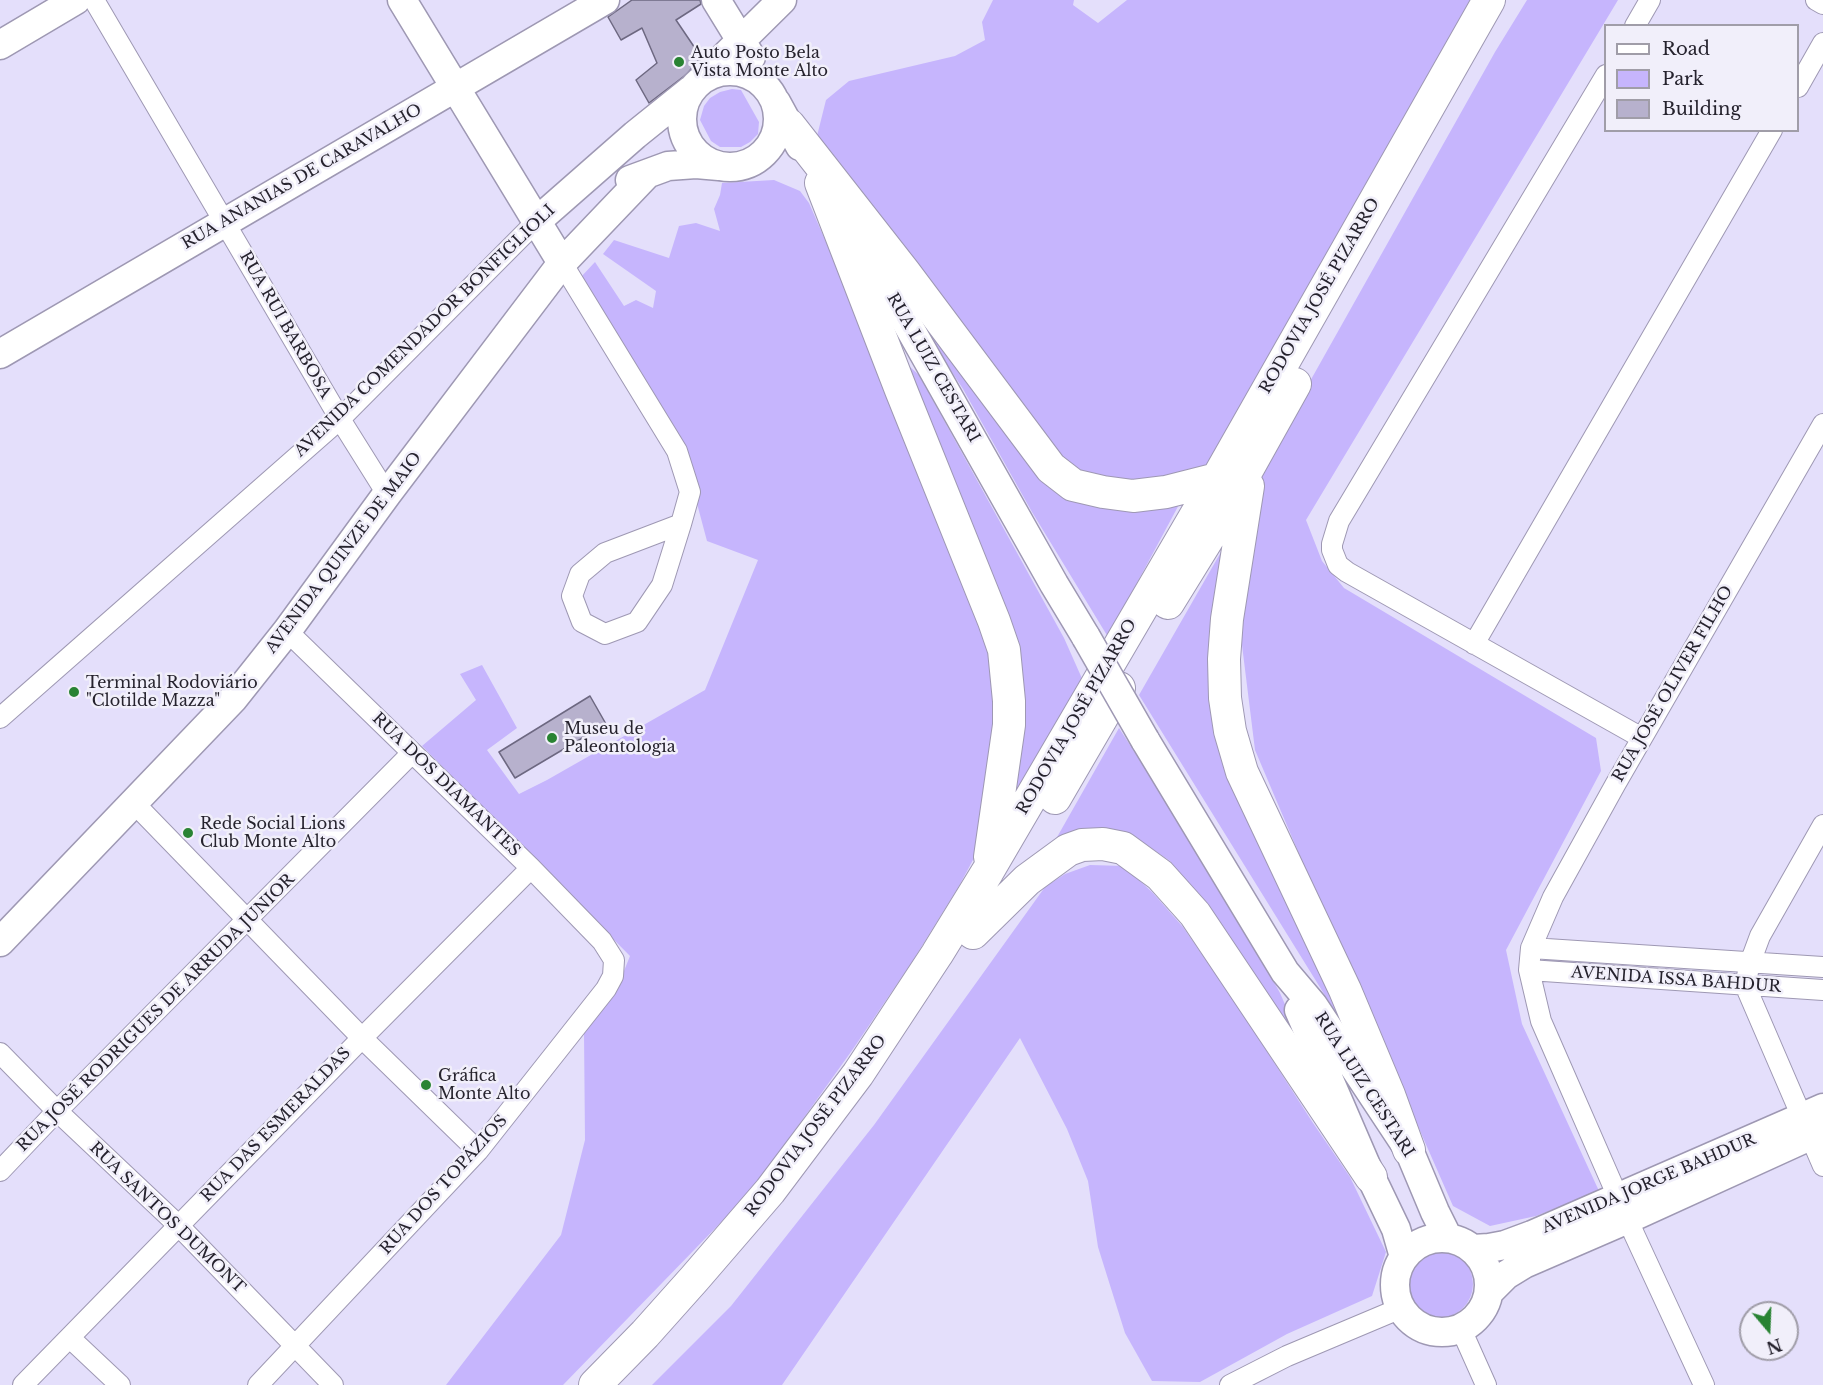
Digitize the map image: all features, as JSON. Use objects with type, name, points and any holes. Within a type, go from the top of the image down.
[{"type":"main road","name":"RODOVIA JOSÉ PIZARRO","points":[[595,1385],[695,1278],[770,1191],[878,1045],[938,954],[1217,479],[1489,0]]},
{"type":"main road","name":"RODOVIA JOSÉ PIZARRO","points":[[620,1385],[764,1225],[839,1128],[896,1049],[973,933],[1017,863],[1252,462],[1372,243],[1512,0]]},
{"type":"main road","points":[[778,105],[1051,468],[1073,485],[1133,496],[1166,492],[1217,479]]},
{"type":"main road","points":[[817,176],[1004,650],[1009,725],[988,871]]},
{"type":"main road","points":[[1252,462],[1227,619],[1225,698],[1230,731],[1242,772],[1345,990],[1389,1095],[1409,1150]]},
{"type":"main road","points":[[973,933],[1027,880],[1068,850],[1082,845],[1103,844],[1124,848],[1160,875],[1195,914],[1371,1177]]},
{"type":"street","points":[[0,45],[76,0]]},
{"type":"street","name":"RUA RUI BARBOSA","points":[[94,0],[340,419],[387,494]]},
{"type":"street","points":[[402,0],[455,88],[544,214],[562,263],[677,451],[690,492],[681,524],[662,585],[637,622],[605,634],[582,622],[572,596],[580,574],[605,553],[681,524]]},
{"type":"street","name":"RUA ANANIAS DE CARAVALHO","points":[[0,354],[605,0]]},
{"type":"street","name":"RUA LUIZ CESTARI","points":[[716,0],[742,41],[817,176],[874,265],[1145,740],[1285,972],[1313,1005],[1409,1150],[1435,1212],[1460,1244]]},
{"type":"street","name":"AVENIDA COMENDADOR BONFIGLIOLI","points":[[0,717],[340,419],[544,214],[696,85],[782,0]]},
{"type":"street","points":[[1636,24],[1650,0]]},
{"type":"street","points":[[1816,0],[1823,4]]},
{"type":"street","points":[[1799,84],[1823,43]]},
{"type":"street","points":[[729,70],[744,72],[758,78],[778,105],[778,129],[764,153],[752,162],[732,166],[700,157],[690,147],[684,133],[681,118],[684,104],[696,85],[714,73],[729,70]]},
{"type":"street","points":[[1604,77],[1339,521],[1332,544],[1335,560],[1347,572],[1642,738]]},
{"type":"street","points":[[1473,644],[1771,132]]},
{"type":"street","points":[[544,214],[668,166],[696,164],[732,166],[778,161],[797,163],[817,176]]},
{"type":"street","name":"AVENIDA QUINZE DE MAIO","points":[[0,942],[233,699],[287,631],[387,494],[562,263],[646,174]]},
{"type":"street","name":"RUA JOSÉ OLIVER FILHO","points":[[1704,1385],[1623,1209],[1541,1021],[1529,970],[1531,948],[1553,897],[1823,424]]},
{"type":"street","name":"RUA DOS DIAMANTES","points":[[287,631],[531,868],[602,941]]},
{"type":"street","name":"RUA JOSÉ RODRIGUES DE ARRUDA JUNIOR","points":[[0,1171],[412,753]]},
{"type":"street","points":[[133,802],[362,1038],[478,1151]]},
{"type":"street","points":[[1823,825],[1772,914],[1750,963],[1745,985],[1814,1123],[1823,1166]]},
{"type":"street","name":"RUA DAS ESMERALDAS","points":[[23,1385],[531,868]]},
{"type":"street","name":"RUA DOS TOPÁZIOS","points":[[258,1385],[478,1151],[606,989],[613,976],[614,960],[602,941]]},
{"type":"street","name":"AVENIDA ISSA BAHDUR","points":[[1531,948],[1823,967]]},
{"type":"street","name":"AVENIDA ISSA BAHDUR","points":[[1529,970],[1823,990]]},
{"type":"street","name":"RUA LUIZ CESTARI","points":[[1285,972],[1300,1014],[1396,1229],[1404,1257]]},
{"type":"street","name":"RUA SANTOS DUMONT","points":[[0,1053],[57,1111],[178,1225],[333,1385]]},
{"type":"street","name":"AVENIDA JORGE BAHDUR","points":[[1489,1292],[1506,1275],[1623,1209],[1814,1123]]},
{"type":"street","name":"AVENIDA JORGE BAHDUR","points":[[1460,1244],[1489,1248],[1504,1245],[1623,1209]]},
{"type":"street","points":[[1436,1238],[1460,1244],[1483,1261],[1489,1276],[1489,1292],[1484,1307],[1474,1320],[1461,1329],[1442,1332],[1422,1329],[1412,1322],[1396,1299],[1394,1285],[1397,1270],[1412,1248],[1423,1242],[1436,1238]]},
{"type":"street","points":[[1230,1385],[1268,1376],[1287,1356],[1401,1308]]},
{"type":"street","points":[[1461,1329],[1486,1385]]},
{"type":"street","points":[[70,1338],[120,1385]]},
{"type":"green space","points":[[993,0],[1074,0],[1073,5],[1098,23],[1127,0],[1473,0],[1208,470],[1122,486],[1076,476],[816,140],[826,100],[849,81],[955,56],[985,40],[982,22]]},
{"type":"green space","points":[[1527,0],[1618,0],[1306,520],[1322,561],[1344,588],[1596,738],[1601,771],[1506,950],[1522,1024],[1599,1191],[1536,1216],[1490,1226],[1453,1206],[1255,750],[1241,637],[1259,472],[1495,52]]},
{"type":"green space","points":[[732,89],[741,90],[759,122],[758,134],[741,147],[720,147],[711,141],[700,120],[704,106],[710,98]]},
{"type":"green space","points":[[774,180],[800,191],[809,203],[931,483],[999,683],[988,813],[974,858],[912,962],[765,1172],[729,1214],[563,1385],[446,1385],[561,1235],[585,1140],[584,1033],[616,991],[630,956],[422,746],[476,700],[460,674],[482,665],[517,728],[487,750],[519,794],[705,690],[758,560],[707,541],[679,436],[580,278],[595,262],[624,306],[636,300],[653,308],[656,291],[603,254],[614,240],[669,258],[679,226],[696,223],[720,231],[714,209],[722,183]]},
{"type":"green space","points":[[920,310],[1051,486],[1182,499],[1108,637],[1032,512],[963,389],[927,334]]},
{"type":"green space","points":[[899,357],[919,375],[1064,638],[1084,683],[1007,806],[1018,709]]},
{"type":"green space","points":[[1225,545],[1219,726],[1373,1073],[1139,695]]},
{"type":"green space","points":[[1119,728],[1242,925],[1280,993],[1311,1064],[1170,861],[1135,837],[1081,830],[1048,853]]},
{"type":"green space","points":[[1090,865],[1124,866],[1153,893],[1183,927],[1350,1177],[1386,1252],[1372,1296],[1287,1334],[1200,1382],[1152,1381],[1125,1333],[1098,1247],[1088,1181],[1067,1129],[1020,1038],[782,1385],[652,1385],[731,1306],[874,1125],[1045,887],[1065,874]]},
{"type":"green space","points":[[1432,1250],[1446,1250],[1458,1255],[1468,1265],[1473,1284],[1468,1303],[1458,1313],[1446,1318],[1432,1318],[1420,1313],[1410,1303],[1405,1291],[1405,1277],[1410,1265],[1420,1255]]},
{"type":"building","points":[[632,0],[700,0],[701,4],[676,20],[701,57],[687,74],[649,103],[636,80],[657,63],[642,28],[621,40],[608,17]]},
{"type":"building","name":"Museu de Paleontologia","points":[[590,696],[606,724],[515,778],[499,752]]},
{"type":"place","name":"Auto Posto Bela Vista Monte Alto","points":[[679,62]]},
{"type":"place","name":"Terminal Rodoviário \"Clotilde Mazza\"","points":[[74,692]]},
{"type":"place","name":"Museu de Paleontologia","points":[[552,738]]},
{"type":"place","name":"Rede Social Lions Club Monte Alto","points":[[188,833]]},
{"type":"place","name":"Gráfica Monte Alto","points":[[426,1085]]}]
